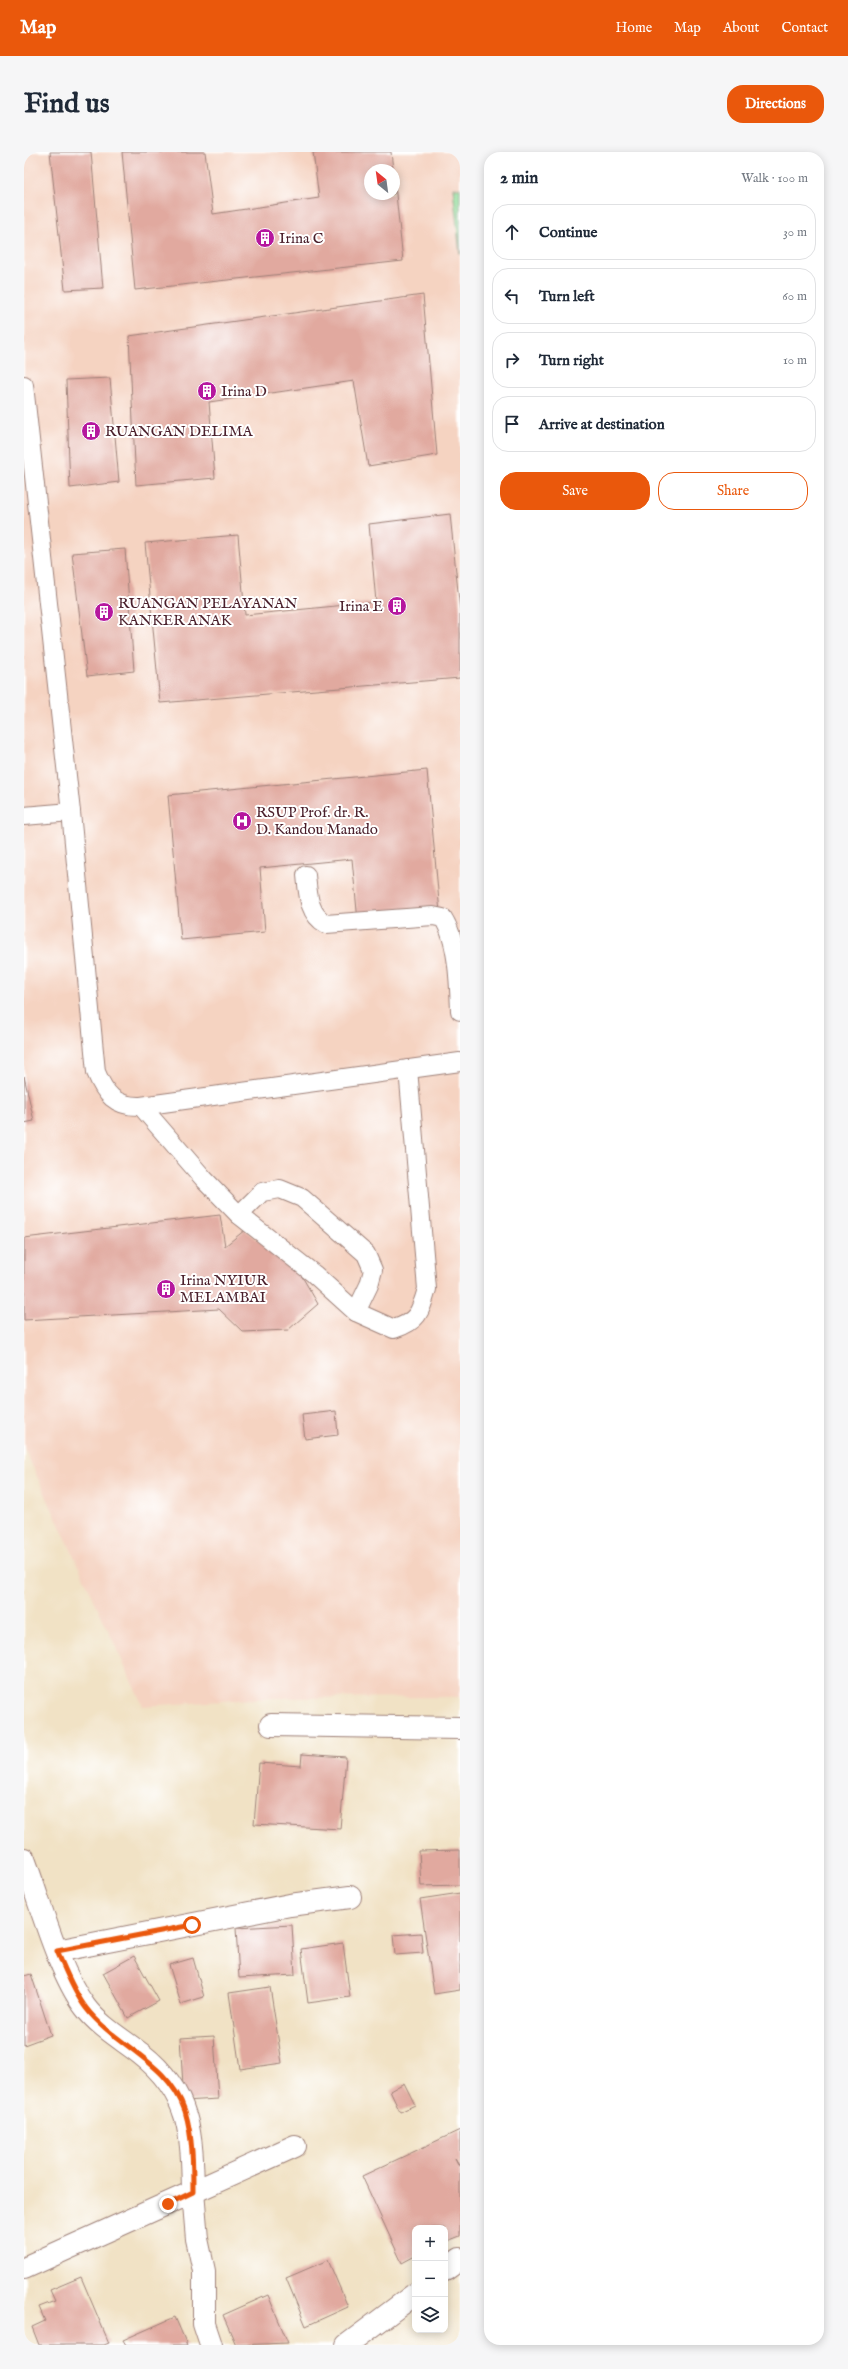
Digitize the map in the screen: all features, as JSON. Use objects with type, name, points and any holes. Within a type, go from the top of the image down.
[{"type":"street","points":[[272,1725],[460,1728]]},
{"type":"street","points":[[24,1859],[57,1951],[86,2008],[108,2029],[142,2055],[174,2090],[185,2110],[191,2138],[193,2192],[197,2239],[204,2271],[204,2324],[211,2345]]},
{"type":"street","points":[[57,1951],[290,1905],[350,1897]]},
{"type":"street","points":[[24,2268],[295,2146]]},
{"type":"street","points":[[448,2268],[460,2259]]},
{"type":"street","points":[[347,2345],[412,2296]]},
{"type":"lane","points":[[24,385],[71,812],[96,1072],[102,1087],[117,1102],[128,1107],[460,1062]]},
{"type":"lane","points":[[24,816],[71,812]]},
{"type":"lane","points":[[306,875],[316,919],[326,924],[433,916],[443,918],[448,929],[457,965],[460,1011]]},
{"type":"lane","points":[[141,1106],[204,1179],[239,1215],[314,1274],[356,1312],[394,1329],[410,1324],[421,1309],[427,1290],[408,1069]]},
{"type":"lane","points":[[239,1215],[262,1192],[280,1189],[302,1198],[366,1254],[373,1270],[369,1286],[356,1312]]},
{"type":"shaded area","name":"RSUP Prof. dr. R. D. Kandou Manado","points":[[24,152],[460,152],[460,1697],[270,1698],[143,1706],[24,1448]]},
{"type":"green space","points":[[453,188],[460,188],[460,254]]},
{"type":"building","points":[[50,152],[91,152],[103,288],[65,290]]},
{"type":"building","name":"Irina C","points":[[122,152],[205,152],[213,214],[319,198],[313,152],[391,152],[392,164],[364,164],[364,200],[397,200],[403,261],[135,290]]},
{"type":"building","name":"Irina D","points":[[423,295],[437,455],[368,466],[354,381],[209,402],[215,478],[136,485],[129,336]]},
{"type":"building","name":"RUANGAN DELIMA","points":[[110,378],[119,482],[70,488],[66,380]]},
{"type":"building","name":"Irina E","points":[[450,514],[460,611],[460,678],[160,703],[145,543],[238,535],[245,615],[376,602],[369,524]]},
{"type":"building","name":"RUANGAN PELAYANAN KANKER ANAK","points":[[125,549],[134,671],[87,676],[72,553]]},
{"type":"building","points":[[427,770],[440,913],[358,921],[352,859],[260,868],[265,932],[181,940],[168,795]]},
{"type":"building","points":[[24,1076],[34,1121],[24,1123]]},
{"type":"building","name":"Irina NYIUR MELAMBAI","points":[[220,1215],[225,1246],[245,1230],[300,1273],[318,1304],[288,1330],[243,1332],[219,1309],[24,1320],[24,1238]]},
{"type":"building","points":[[336,1411],[338,1435],[305,1439],[302,1415]]},
{"type":"building","points":[[302,1754],[346,1757],[340,1829],[254,1824],[259,1763],[301,1766]]},
{"type":"building","points":[[460,1850],[460,1885],[421,1886],[419,1851]]},
{"type":"building","points":[[460,1893],[460,1990],[434,1994],[420,1899]]},
{"type":"building","points":[[292,1925],[295,1975],[239,1978],[236,1928]]},
{"type":"building","points":[[421,1933],[423,1953],[395,1955],[393,1935]]},
{"type":"building","points":[[343,1943],[350,1997],[308,2003],[301,1949]]},
{"type":"building","points":[[134,1956],[159,2001],[128,2018],[103,1973]]},
{"type":"building","points":[[193,1958],[204,1997],[181,2004],[169,1965]]},
{"type":"building","points":[[31,1974],[51,2035],[24,2045],[24,1976]]},
{"type":"building","points":[[270,1987],[282,2063],[240,2069],[229,1993]]},
{"type":"building","points":[[214,2036],[218,2099],[184,2101],[180,2038]]},
{"type":"building","points":[[404,2083],[415,2105],[400,2112],[390,2091]]},
{"type":"building","points":[[460,2130],[460,2166],[455,2158],[460,2168],[460,2236],[448,2241],[448,2225],[412,2225],[412,2258],[402,2263],[362,2176]]},
{"type":"building","points":[[328,2260],[348,2307],[306,2326],[286,2278]]},
{"type":"building","points":[[81,2277],[109,2343],[104,2345],[39,2345],[32,2327],[45,2321],[39,2307],[55,2301],[50,2290]]},
{"type":"building","points":[[268,2295],[288,2343],[236,2345],[223,2315]]},
{"type":"building","points":[[175,2317],[187,2345],[126,2345],[123,2340]]},
{"type":"place","name":"Irina C","points":[[265,238]]},
{"type":"place","name":"Irina D","points":[[207,391]]},
{"type":"place","name":"RUANGAN DELIMA","points":[[91,431]]},
{"type":"place","name":"Irina E","points":[[397,606]]},
{"type":"place","name":"RUANGAN PELAYANAN KANKER ANAK","points":[[104,612]]},
{"type":"place","name":"RSUP Prof. dr. R. D. Kandou Manado","points":[[242,821]]},
{"type":"place","name":"Irina NYIUR MELAMBAI","points":[[166,1289]]},
{"type":"route","points":[[168,2204],[193,2192],[191,2138],[185,2110],[174,2090],[162,2075],[142,2055],[108,2029],[86,2008],[73,1986],[57,1951],[192,1925]]}]
